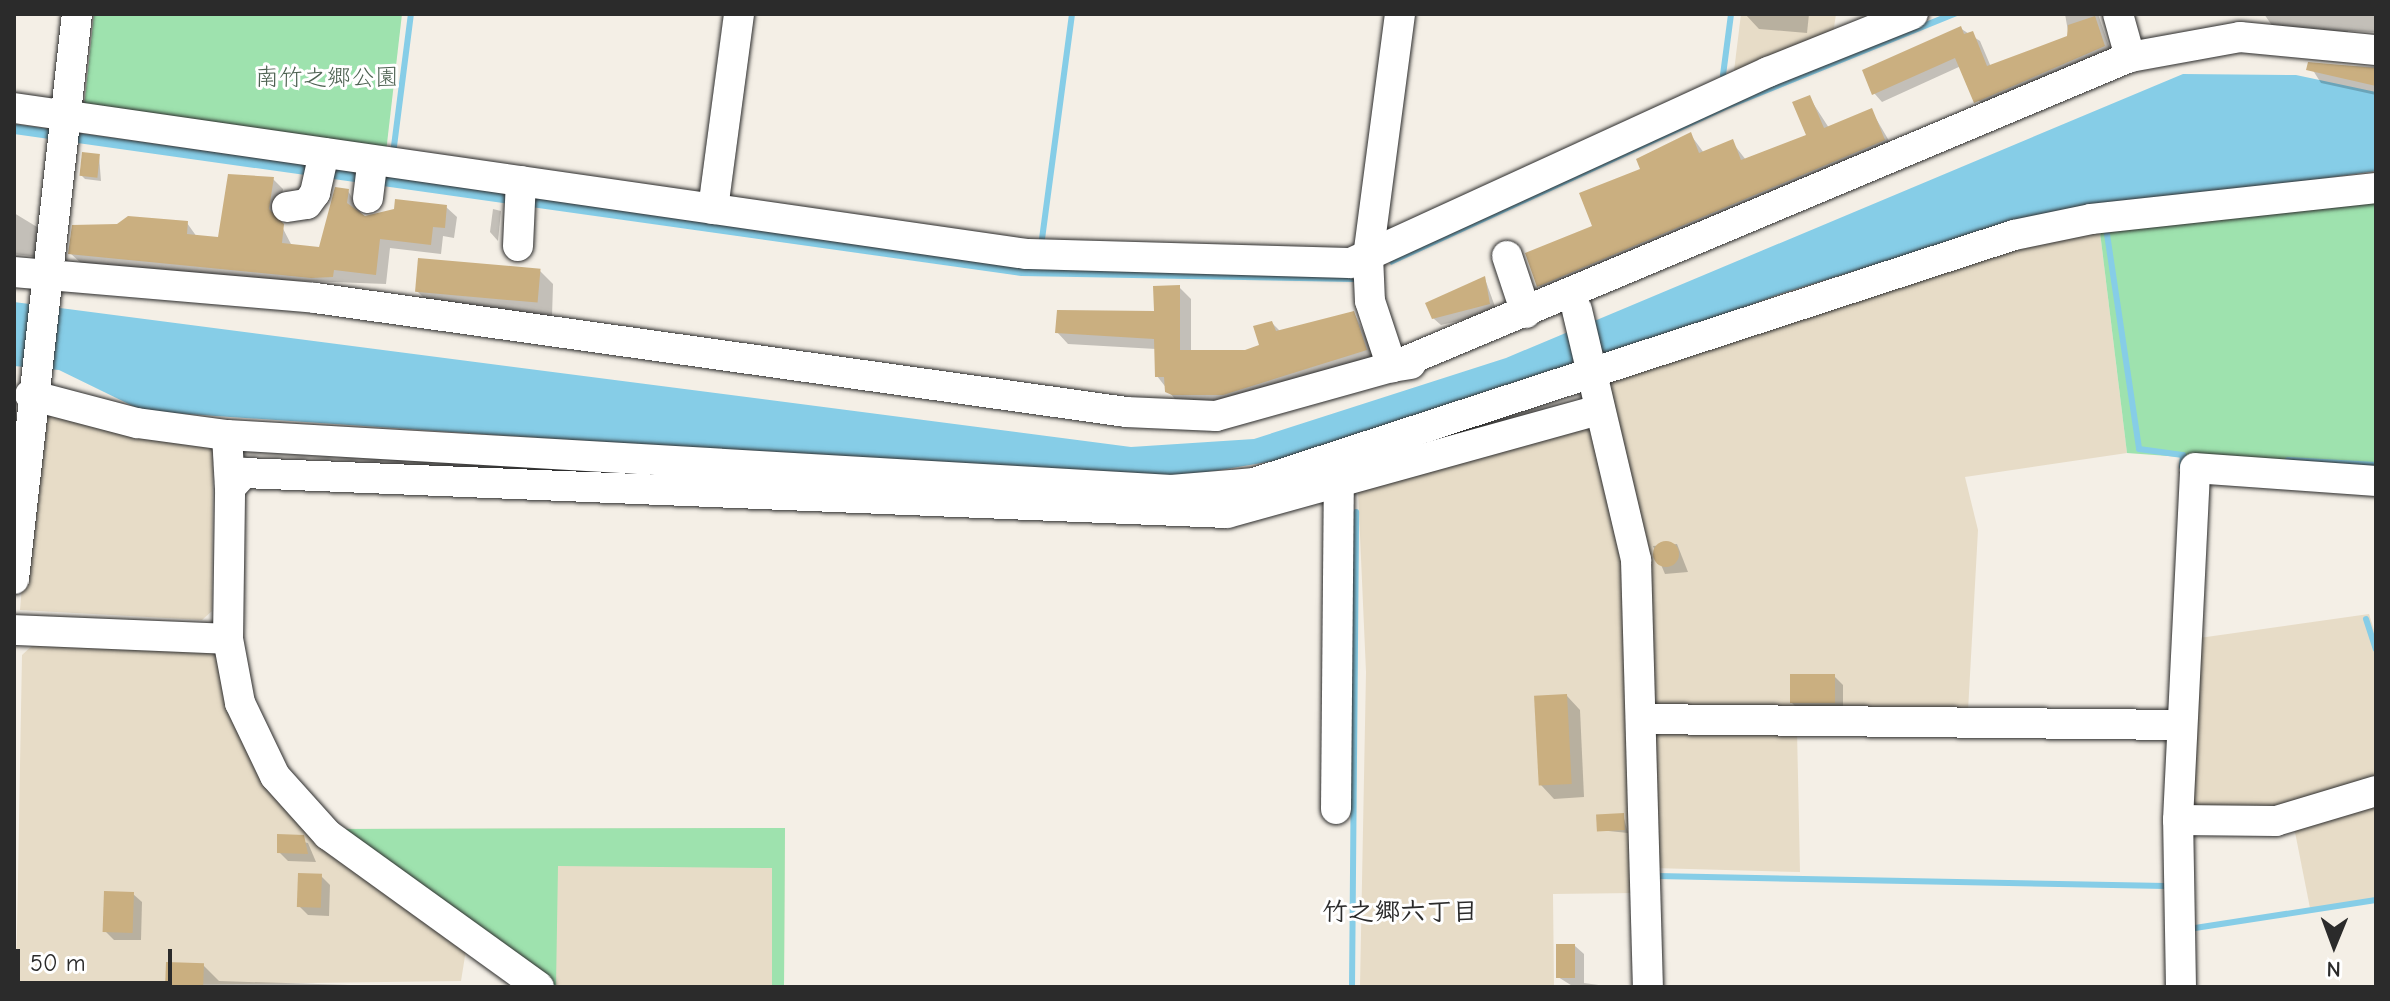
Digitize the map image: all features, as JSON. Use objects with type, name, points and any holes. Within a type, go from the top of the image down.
[{"type":"street","points":[[14,579],[26,389],[43,287],[77,14]]},
{"type":"street","points":[[713,209],[739,14]]},
{"type":"street","points":[[1392,367],[1370,301],[1368,256],[1400,14]]},
{"type":"street","points":[[14,108],[62,131],[323,163],[370,178],[713,209],[1038,255],[1351,263],[1768,72],[1913,14]]},
{"type":"street","points":[[2118,14],[2130,57]]},
{"type":"street","points":[[1392,367],[2130,57],[2240,37],[2376,50]]},
{"type":"street","points":[[287,207],[307,204],[323,163]]},
{"type":"street","points":[[26,389],[137,423],[227,435],[1171,490],[1254,483],[1592,376],[2014,235],[2091,219],[2376,188]]},
{"type":"street","points":[[518,246],[523,217],[519,192]]},
{"type":"street","points":[[14,272],[43,287],[315,298],[1174,416],[1216,416],[1392,367],[1463,354],[1578,315],[1687,262],[1729,228]]},
{"type":"street","points":[[1507,256],[1526,313]]},
{"type":"street","points":[[1578,315],[1636,560],[1643,719],[1648,987]]},
{"type":"street","points":[[230,488],[244,473],[259,472],[1182,514],[1227,513],[1599,410]]},
{"type":"street","points":[[227,435],[230,488],[228,639],[251,727],[275,776],[307,818],[539,987]]},
{"type":"street","points":[[2181,987],[2178,820],[2195,468],[2376,481]]},
{"type":"street","points":[[1336,809],[1339,483]]},
{"type":"street","points":[[14,630],[228,639]]},
{"type":"street","points":[[1643,719],[2181,725]]},
{"type":"street","points":[[2178,820],[2276,821],[2376,791]]},
{"type":"shaded area","points":[[1741,14],[1836,14],[1832,41],[1734,71]]},
{"type":"shaded area","points":[[2099,224],[2127,453],[1965,477],[1978,530],[1968,711],[1652,705],[1602,379]]},
{"type":"shaded area","points":[[53,413],[197,441],[213,450],[212,611],[202,620],[20,610],[36,421]]},
{"type":"shaded area","points":[[1594,427],[1622,537],[1635,893],[1553,894],[1554,987],[1360,987],[1366,672],[1358,490]]},
{"type":"shaded area","points":[[2369,614],[2376,636],[2376,780],[2277,809],[2196,809],[2189,803],[2192,639]]},
{"type":"shaded area","points":[[34,644],[208,647],[221,659],[257,766],[466,950],[461,981],[16,987],[22,655]]},
{"type":"shaded area","points":[[1658,727],[1797,730],[1800,872],[1653,868],[1651,735]]},
{"type":"shaded area","points":[[2376,799],[2376,898],[2310,908],[2293,822]]},
{"type":"shaded area","points":[[785,828],[784,987],[556,987],[334,829]]},
{"type":"green space","name":"南竹之郷公園","points":[[94,14],[402,14],[386,152],[84,107]]},
{"type":"green space","points":[[2376,199],[2376,471],[2127,453],[2099,224]]},
{"type":"green space","points":[[785,828],[784,987],[772,987],[772,868],[558,866],[556,987],[334,829]]},
{"type":"water","points":[[1945,14],[1962,14],[1728,109],[1391,265],[1386,257],[1733,100]]},
{"type":"water","points":[[2183,74],[2296,75],[2376,92],[2376,171],[2013,222],[1780,294],[1533,386],[1286,459],[1161,480],[143,411],[59,370],[14,366],[14,302],[1131,447],[1254,439],[1506,358]]},
{"type":"water","points":[[14,124],[431,182],[1354,273],[1354,282],[1021,276],[14,134]]},
{"type":"building","points":[[2095,16],[2105,46],[1974,103],[1955,58],[1872,95],[1862,70],[1961,26],[1964,34],[1973,31],[1987,66],[2067,36],[2068,25]]},
{"type":"building","points":[[2308,62],[2376,68],[2376,86],[2306,70]]},
{"type":"building","points":[[1810,95],[1824,128],[1872,108],[1885,140],[1537,287],[1525,253],[1592,226],[1579,193],[1640,169],[1636,159],[1691,132],[1699,153],[1733,139],[1741,160],[1806,135],[1792,102]]},
{"type":"building","points":[[82,152],[100,154],[97,178],[79,176]]},
{"type":"building","points":[[228,174],[274,177],[269,209],[284,224],[282,243],[319,247],[335,187],[349,189],[347,203],[365,216],[394,209],[395,199],[447,205],[445,228],[433,227],[431,245],[380,239],[376,275],[334,270],[333,277],[311,278],[68,254],[72,225],[117,224],[128,216],[188,221],[187,234],[218,237]]},
{"type":"building","points":[[418,258],[541,269],[538,303],[415,292]]},
{"type":"building","points":[[1485,276],[1490,304],[1432,319],[1425,303]]},
{"type":"building","points":[[1180,285],[1180,350],[1245,350],[1259,345],[1253,326],[1272,321],[1276,331],[1354,311],[1367,350],[1223,395],[1172,395],[1165,392],[1164,377],[1155,377],[1154,339],[1055,333],[1057,310],[1154,311],[1153,286]]},
{"type":"building","points":[[1666,541],[1675,545],[1679,554],[1675,563],[1666,567],[1657,563],[1653,554],[1657,545]]},
{"type":"building","points":[[1790,674],[1835,674],[1835,703],[1790,703]]},
{"type":"building","points":[[1567,694],[1572,784],[1539,786],[1534,696]]},
{"type":"building","points":[[1624,813],[1625,830],[1597,831],[1596,814]]},
{"type":"building","points":[[277,834],[304,835],[308,854],[277,853]]},
{"type":"building","points":[[298,873],[322,874],[321,908],[297,907]]},
{"type":"building","points":[[104,891],[134,892],[133,933],[103,932]]},
{"type":"building","points":[[1556,944],[1575,944],[1575,978],[1556,978]]},
{"type":"building","points":[[166,962],[204,963],[203,987],[165,987]]},
{"type":"waterway","points":[[393,154],[411,14]]},
{"type":"waterway","points":[[1042,239],[1072,14]]},
{"type":"waterway","points":[[1723,75],[1731,14]]},
{"type":"waterway","points":[[2107,234],[2139,449],[2183,455],[2182,467]]},
{"type":"waterway","points":[[2288,460],[2376,465]]},
{"type":"waterway","points":[[1352,987],[1356,512]]},
{"type":"waterway","points":[[2366,619],[2376,649]]},
{"type":"waterway","points":[[1657,876],[2166,886]]},
{"type":"waterway","points":[[2195,928],[2376,900]]},
{"type":"district","name":"竹之郷六丁目","points":[[1400,913]]}]
